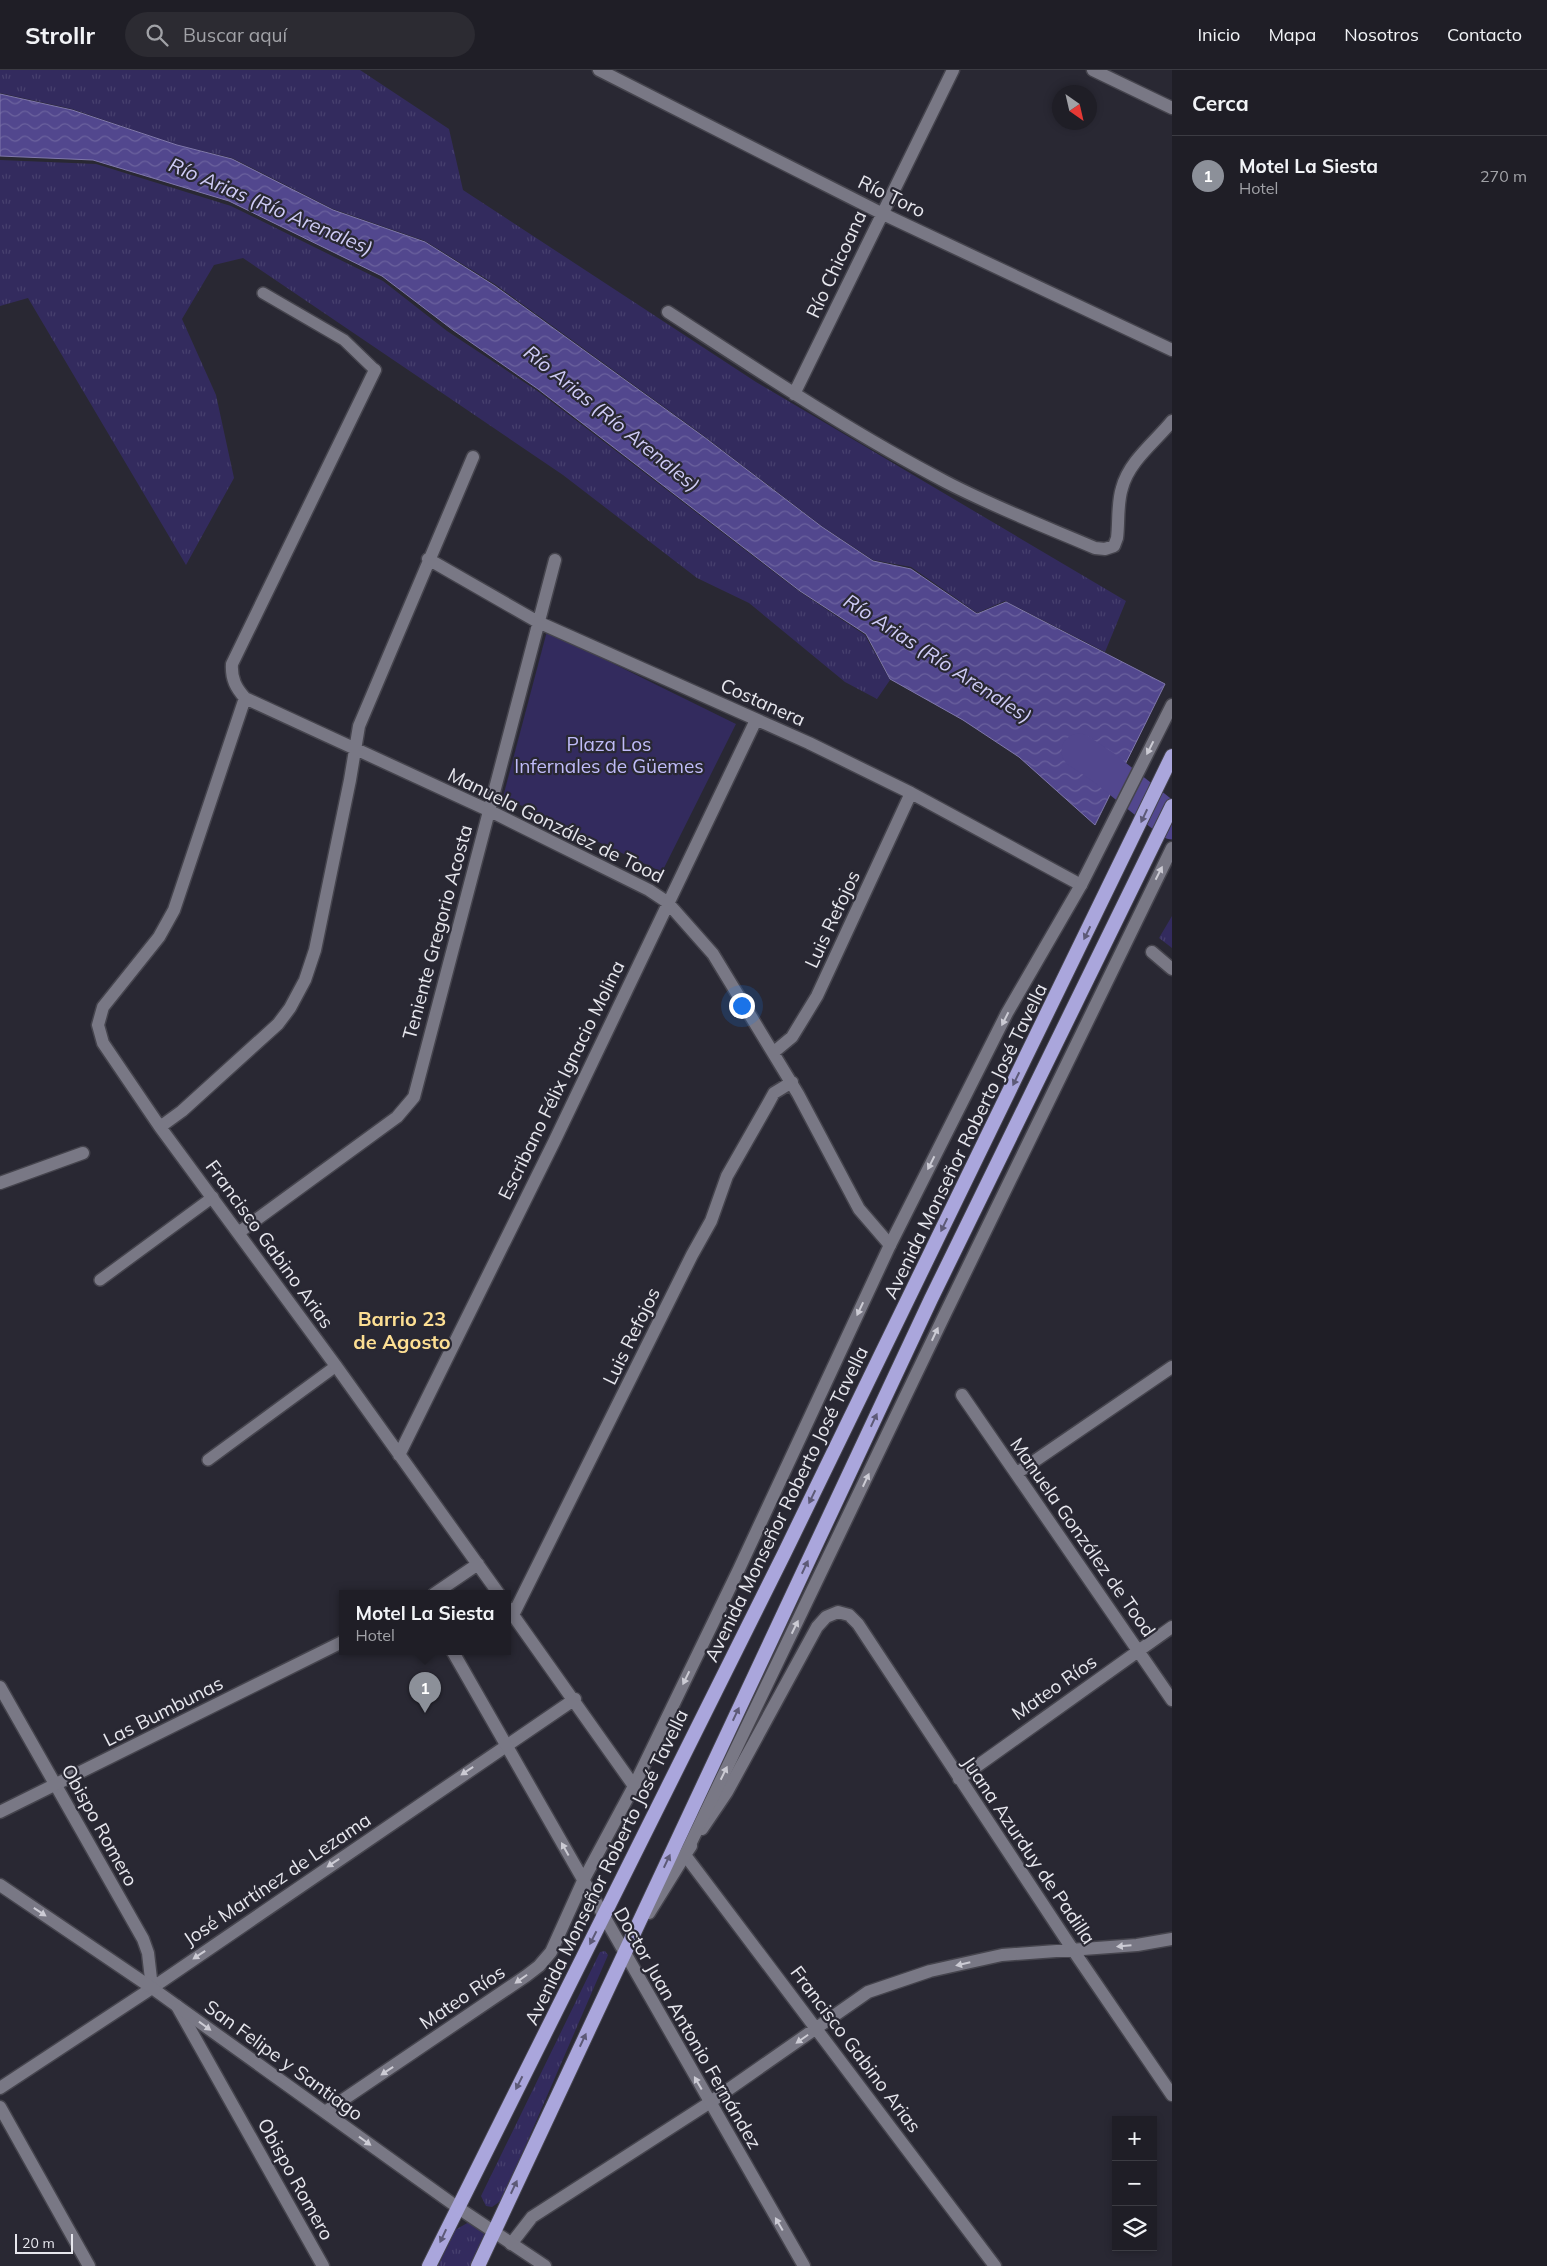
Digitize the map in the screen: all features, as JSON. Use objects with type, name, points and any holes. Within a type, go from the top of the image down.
[{"type":"highway","name":"Avenida Monseñor Roberto José Tavella","points":[[429,2266],[457,2206],[784,1554],[1109,890],[1172,756]]},
{"type":"highway","name":"Avenida Monseñor Roberto José Tavella","points":[[478,2266],[927,1308],[1172,806]]},
{"type":"street","name":"Río Toro","points":[[599,70],[881,212],[1172,350]]},
{"type":"street","name":"Río Chicoana","points":[[794,394],[881,212],[953,70]]},
{"type":"street","points":[[1093,70],[1172,108]]},
{"type":"street","points":[[668,312],[794,394],[948,484],[1095,548],[1105,549],[1114,546],[1118,538],[1121,489],[1140,455],[1172,421]]},
{"type":"street","points":[[246,698],[237,689],[231,676],[232,664],[374,370]]},
{"type":"street","points":[[160,1127],[182,1111],[278,1024],[290,1008],[305,980],[315,950],[350,780],[358,726],[473,457]]},
{"type":"street","name":"Costanera","points":[[428,559],[538,622],[756,720],[911,793],[1081,885]]},
{"type":"street","name":"Teniente Gregorio Acosta","points":[[238,1233],[397,1117],[414,1097],[555,560]]},
{"type":"street","name":"Manuela González de Tood","points":[[246,698],[354,750],[488,810],[649,890],[667,902],[713,954],[792,1082],[859,1209],[890,1245]]},
{"type":"street","name":"Francisco Gabino Arias","points":[[246,698],[168,923],[103,1007],[98,1026],[103,1043],[160,1127],[336,1366],[496,1590]]},
{"type":"street","name":"Mateo Ríos","points":[[325,2112],[539,1966],[551,1952],[583,1881],[634,1786],[739,1569],[890,1245],[1008,1013],[1081,885],[1172,705]]},
{"type":"street","name":"Escribano Félix Ignacio Molina","points":[[399,1455],[554,1142],[667,902],[756,720]]},
{"type":"street","name":"Luis Refojos","points":[[774,1052],[792,1037],[817,996],[911,793]]},
{"type":"street","points":[[624,1953],[685,1855],[1146,898],[1172,848]]},
{"type":"street","points":[[1152,952],[1172,969]]},
{"type":"street","name":"Luis Refojos","points":[[511,1609],[711,1221],[727,1176],[771,1098],[792,1082]]},
{"type":"street","points":[[0,1183],[83,1153]]},
{"type":"street","points":[[1017,1473],[1172,1367]]},
{"type":"street","name":"Manuela González de Tood","points":[[962,1395],[1172,1700]]},
{"type":"street","points":[[440,1590],[478,1564]]},
{"type":"street","points":[[511,1612],[634,1786]]},
{"type":"street","name":"Juana Azurduy de Padilla","points":[[685,1855],[726,1792],[817,1627],[826,1617],[838,1612],[849,1615],[858,1624],[1073,1950],[1172,2096]]},
{"type":"street","name":"Mateo Ríos","points":[[959,1778],[1172,1627]]},
{"type":"street","name":"Las Bumbunas","points":[[0,1812],[339,1644]]},
{"type":"street","name":"Doctor Juan Antonio Fernández","points":[[455,1655],[507,1744],[603,1918],[804,2266]]},
{"type":"street","name":"Obispo Romero","points":[[0,1686],[143,1939],[148,1953],[152,1988]]},
{"type":"street","name":"José Martínez de Lezama","points":[[0,2088],[152,1988],[574,1700]]},
{"type":"street","name":"Francisco Gabino Arias","points":[[685,1855],[818,2028],[995,2266]]},
{"type":"street","name":"San Felipe y Santiago","points":[[0,1884],[152,1988],[457,2206],[545,2266]]},
{"type":"street","points":[[511,2244],[532,2217],[709,2103],[868,1992],[930,1971],[1002,1955],[1137,1945],[1172,1939]]},
{"type":"street","name":"Obispo Romero","points":[[177,2006],[323,2266]]},
{"type":"street","points":[[0,2107],[89,2266]]},
{"type":"lane","points":[[263,293],[344,340],[374,370]]},
{"type":"lane","points":[[100,1280],[212,1197]]},
{"type":"lane","points":[[208,1460],[336,1366]]},
{"type":"green space","points":[[0,70],[360,70],[449,129],[463,190],[756,382],[1126,601],[1105,652],[1005,601],[977,613],[911,567],[873,560],[823,527],[704,436],[496,285],[425,241],[333,209],[232,158],[177,145],[72,109],[0,93]]},
{"type":"green space","points":[[0,160],[96,164],[231,206],[383,281],[447,331],[539,392],[800,592],[865,635],[890,680],[877,699],[845,682],[749,603],[697,578],[563,475],[243,258],[214,265],[182,319],[216,395],[234,478],[186,565],[28,298],[0,306]]},
{"type":"green space","name":"Plaza Los Infernales de Güemes","points":[[547,631],[736,724],[662,872],[503,797]]},
{"type":"green space","points":[[1172,916],[1172,948],[1159,938]]},
{"type":"green space","points":[[605,1951],[608,1955],[502,2200],[492,2207],[486,2206],[481,2196],[600,1952]]},
{"type":"green space","points":[[469,2222],[486,2233],[473,2266],[438,2266],[455,2230]]},
{"type":"water","points":[[0,94],[72,110],[177,145],[232,159],[333,210],[425,242],[495,286],[704,437],[822,527],[873,561],[911,569],[977,614],[1006,602],[1165,684],[1095,825],[1019,757],[963,720],[890,679],[866,634],[800,591],[538,389],[453,330],[382,276],[229,201],[93,160],[0,156]]},
{"type":"waterway","name":"Río Arias (Río Arenales)","points":[[1079,751],[1103,767],[1172,822]]},
{"type":"place","name":"Motel La Siesta","points":[[425,1713]]},
{"type":"district","name":"Barrio 23 de Agosto","points":[[402,1330]]}]
